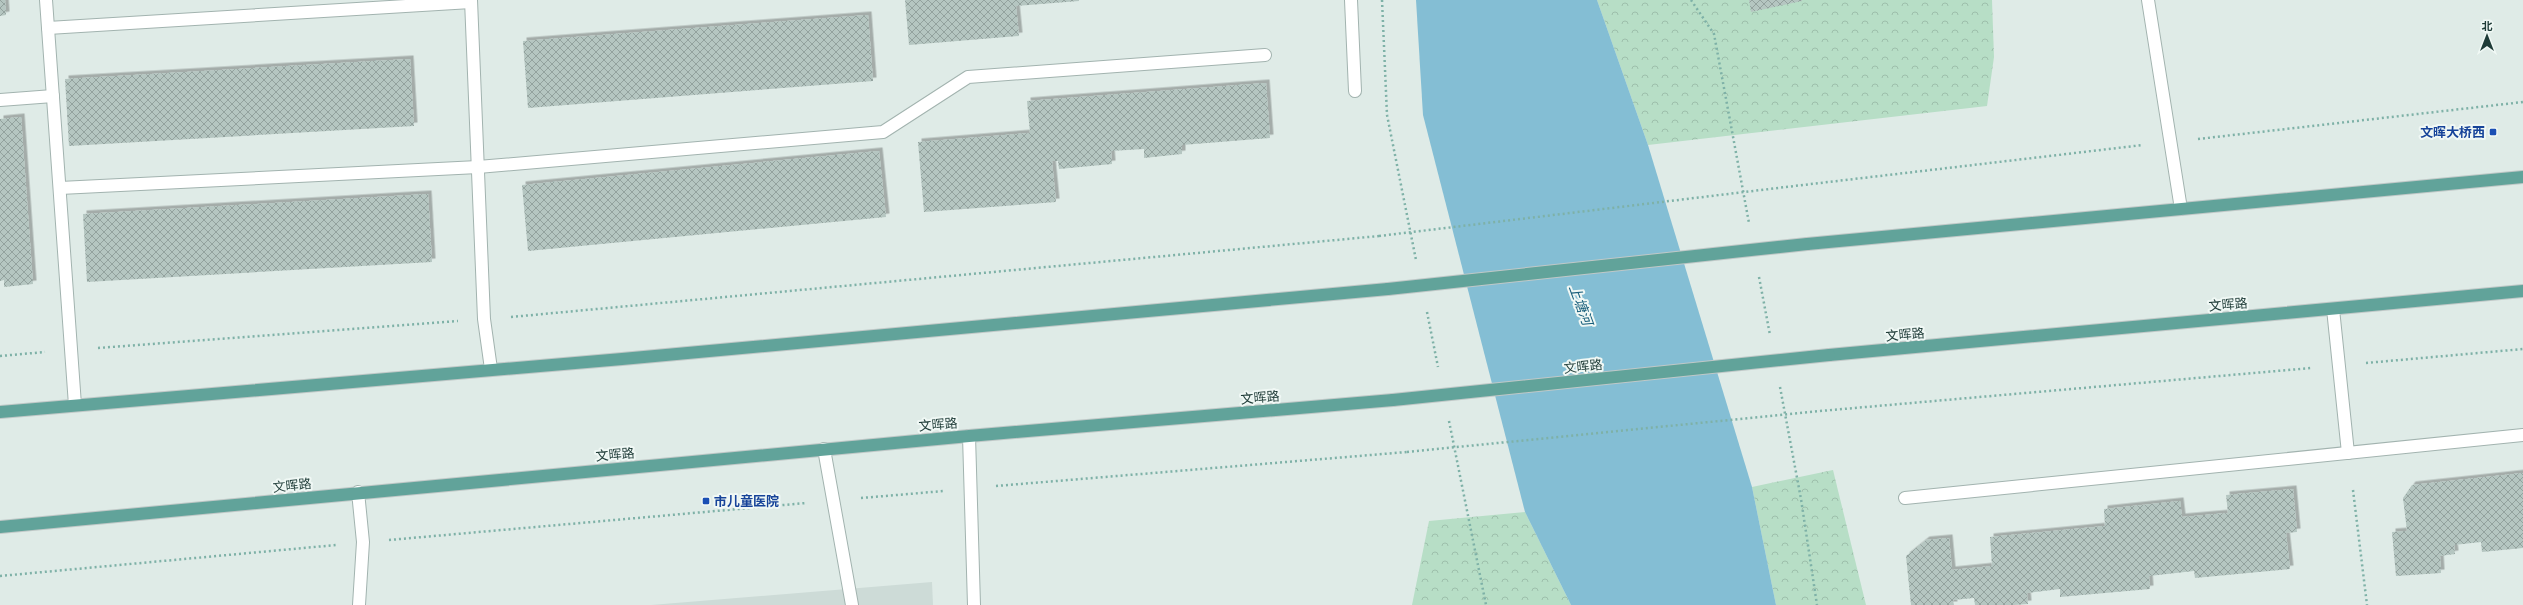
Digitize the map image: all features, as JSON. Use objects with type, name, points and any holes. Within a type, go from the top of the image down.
[{"type":"main road","points":[[0,412],[1388,289],[1807,244],[2523,177]]},
{"type":"main road","name":"文晖路","points":[[0,527],[824,449],[1393,400],[1829,355],[2523,291]]},
{"type":"street","points":[[46,0],[75,405]]},
{"type":"street","points":[[1351,0],[1355,91]]},
{"type":"street","points":[[2148,0],[2181,209]]},
{"type":"street","points":[[48,28],[471,1],[484,319],[491,369]]},
{"type":"street","points":[[60,188],[478,167],[883,132],[968,77],[1265,55]]},
{"type":"street","points":[[0,100],[53,96]]},
{"type":"street","points":[[2333,309],[2348,453]]},
{"type":"street","points":[[1905,498],[2523,435]]},
{"type":"street","points":[[969,436],[974,605]]},
{"type":"street","points":[[824,449],[852,605]]},
{"type":"street","points":[[358,492],[363,542],[359,605]]},
{"type":"path","points":[[1691,0],[1714,34],[1750,228]]},
{"type":"path","points":[[0,356],[484,319],[1379,236],[1786,187]]},
{"type":"path","points":[[1759,274],[1770,336]]},
{"type":"path","points":[[0,576],[971,488],[1407,452],[1820,411],[2523,349]]},
{"type":"path","points":[[1779,383],[1801,499],[1817,605]]},
{"type":"path","points":[[2353,490],[2367,605]]},
{"type":"shaded area","points":[[932,582],[933,605],[651,605]]},
{"type":"green space","points":[[1597,0],[1992,0],[1994,57],[1987,106],[1648,145]]},
{"type":"green space","points":[[1833,470],[1866,605],[1776,605],[1752,487]]},
{"type":"green space","points":[[1525,512],[1571,605],[1412,605],[1429,521]]},
{"type":"water","name":"上塘河","points":[[1416,0],[1597,0],[1648,145],[1752,487],[1776,605],[1571,605],[1525,512],[1423,115]]},
{"type":"building","points":[[0,0],[5,0],[6,15],[0,16]]},
{"type":"building","points":[[905,0],[1079,1],[1016,6],[1019,36],[909,45]]},
{"type":"building","points":[[1749,0],[1802,0],[1802,1],[1751,12]]},
{"type":"building","points":[[868,15],[873,81],[528,108],[523,41]]},
{"type":"building","points":[[410,59],[414,126],[69,146],[65,79]]},
{"type":"building","points":[[1266,83],[1270,138],[1182,145],[1182,154],[1144,158],[1144,149],[1111,151],[1112,164],[1059,169],[1058,161],[1052,161],[1056,202],[924,212],[918,142],[1030,133],[1027,101]]},
{"type":"building","points":[[21,117],[33,284],[4,287],[4,280],[0,281],[0,119]]},
{"type":"building","points":[[879,151],[886,217],[528,251],[522,185]]},
{"type":"building","points":[[428,194],[432,262],[87,282],[83,214]]},
{"type":"building","points":[[2523,473],[2523,548],[2482,552],[2481,542],[2454,545],[2455,554],[2440,556],[2441,573],[2396,576],[2392,532],[2407,531],[2403,498],[2412,485]]},
{"type":"building","points":[[2293,489],[2297,532],[2286,533],[2290,569],[2195,578],[2194,571],[2149,576],[2150,589],[2060,597],[2060,589],[2027,593],[2028,604],[1975,605],[1974,598],[1953,600],[1954,605],[1911,605],[1906,556],[1926,540],[1949,538],[1952,570],[1992,566],[1990,537],[2105,526],[2104,509],[2180,501],[2182,517],[2228,513],[2226,495]]},
{"type":"place","name":"文晖大桥西","points":[[2493,132]]},
{"type":"place","name":"市儿童医院","points":[[706,501]]}]
